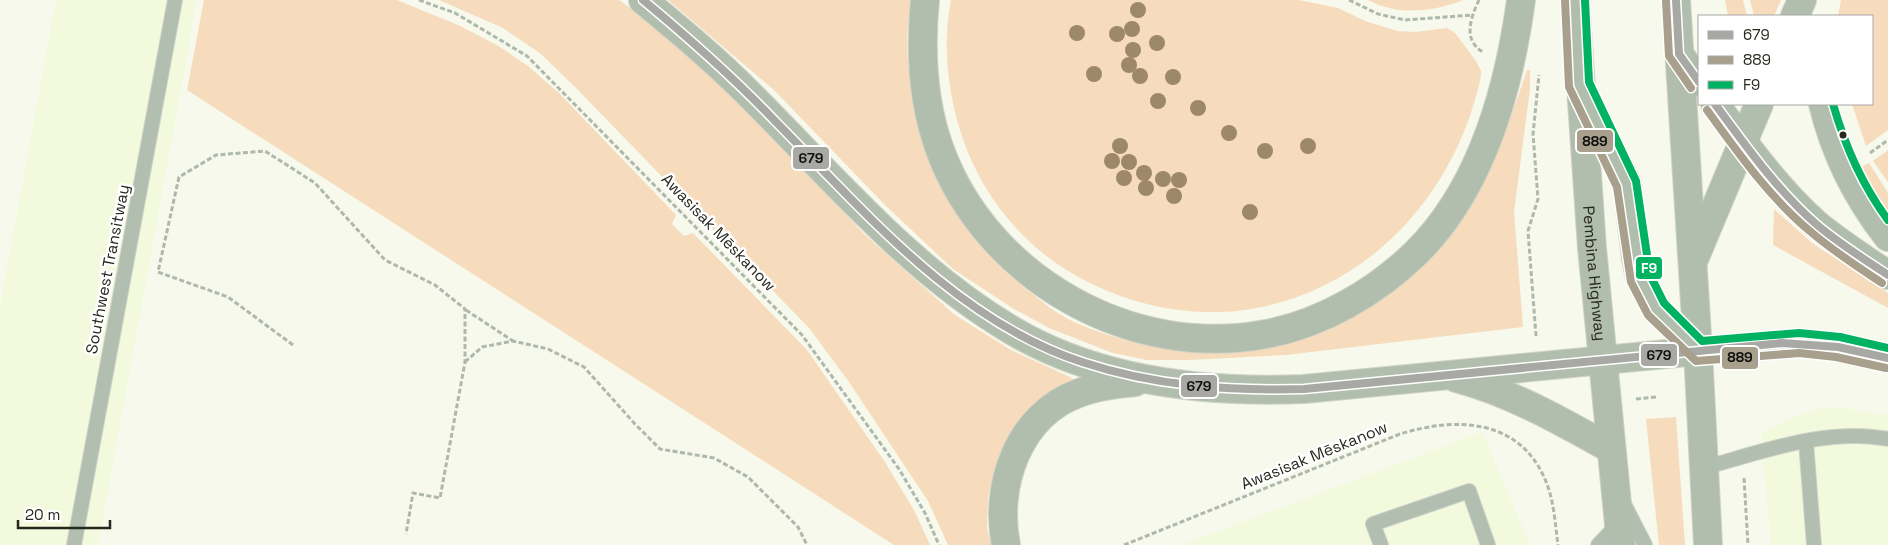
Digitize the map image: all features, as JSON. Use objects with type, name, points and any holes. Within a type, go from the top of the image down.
[{"type":"main road","points":[[643,0],[718,63],[896,240],[941,281],[977,308],[1014,332],[1052,351],[1086,364],[1151,380],[1228,390],[1266,391],[1799,343],[1838,347],[1888,358]]},
{"type":"main road","points":[[926,0],[922,39],[923,78],[930,116],[940,150],[955,184],[992,237],[1015,261],[1042,283],[1072,302],[1110,319],[1147,330],[1190,336],[1226,338],[1266,334],[1303,324],[1369,291],[1416,253],[1467,183],[1483,149],[1512,60],[1521,0]]},
{"type":"main road","name":"Pembina Highway","points":[[1575,0],[1579,85],[1602,360],[1620,534]]},
{"type":"main road","points":[[1676,0],[1708,545]]},
{"type":"main road","points":[[1795,15],[1802,0]]},
{"type":"main road","points":[[1812,0],[1813,15]]},
{"type":"main road","points":[[1679,54],[1698,81]]},
{"type":"main road","points":[[1579,85],[1627,184],[1640,278],[1656,309],[1698,351]]},
{"type":"main road","points":[[1716,105],[1776,184],[1816,223],[1888,275]]},
{"type":"main road","points":[[1692,264],[1759,105]]},
{"type":"main road","points":[[1823,105],[1829,128],[1853,186],[1888,237]]},
{"type":"main road","points":[[1444,376],[1476,384],[1562,422],[1611,449]]},
{"type":"main road","points":[[1006,545],[1003,519],[1007,475],[1015,454],[1035,424],[1059,402],[1078,393],[1101,386],[1151,380]]},
{"type":"lane","name":"Southwest Transitway","points":[[74,545],[175,0]]},
{"type":"lane","points":[[1703,468],[1806,442],[1855,435],[1888,439]]},
{"type":"lane","points":[[1806,442],[1814,545]]},
{"type":"lane","points":[[1615,488],[1645,545]]},
{"type":"lane","points":[[1381,545],[1373,524],[1469,490],[1488,545]]},
{"type":"lane","points":[[1598,545],[1620,534]]},
{"type":"path","name":"Awasisak Mēskanow","points":[[419,0],[454,13],[527,56],[802,335],[899,469],[925,513],[939,545]]},
{"type":"path","points":[[1349,0],[1378,14],[1405,20],[1472,16]]},
{"type":"path","points":[[1479,0],[1472,16],[1470,34],[1478,49],[1490,55]]},
{"type":"path","points":[[1536,332],[1528,232],[1538,199],[1534,134],[1540,78],[1537,69]]},
{"type":"path","points":[[1866,156],[1888,140]]},
{"type":"path","points":[[293,345],[228,297],[158,272],[179,177],[216,155],[265,151],[315,183],[385,260],[435,284],[465,310],[513,341],[548,348],[584,367],[634,424],[660,449],[714,458],[748,477],[798,527],[808,545]]},
{"type":"path","points":[[406,534],[413,493],[440,498],[465,362],[465,310]]},
{"type":"path","points":[[465,362],[482,347],[513,341]]},
{"type":"path","points":[[1628,399],[1658,397]]},
{"type":"path","name":"Awasisak Mēskanow","points":[[1124,545],[1327,463],[1422,428],[1442,424],[1476,426],[1494,430],[1517,442],[1535,461],[1544,477],[1550,496],[1558,545]]},
{"type":"path","points":[[1743,458],[1748,545]]},
{"type":"shaded area","points":[[56,0],[197,0],[98,545],[0,545],[0,307]]},
{"type":"shaded area","points":[[204,0],[397,0],[458,25],[497,45],[528,66],[560,94],[676,215],[672,224],[684,236],[693,233],[807,350],[885,462],[915,512],[930,545],[894,545],[187,90]]},
{"type":"shaded area","points":[[439,0],[619,0],[666,33],[740,100],[863,233],[955,315],[1011,350],[1070,377],[1076,382],[1004,448],[995,468],[988,496],[987,530],[992,545],[948,545],[928,501],[849,382],[809,328],[575,87],[541,54],[503,28]]},
{"type":"shaded area","points":[[668,0],[911,0],[907,33],[908,66],[920,132],[938,181],[963,224],[978,243],[1013,279],[1067,318],[1099,332],[1141,344],[1184,351],[1249,351],[1297,340],[1346,320],[1369,307],[1410,278],[1446,242],[1476,196],[1499,146],[1527,70],[1530,70],[1530,89],[1514,212],[1523,327],[1286,355],[1189,360],[1147,360],[1113,353],[1049,328],[1014,309],[953,269],[885,205],[774,90]]},
{"type":"shaded area","points":[[951,0],[1299,0],[1338,8],[1365,21],[1397,31],[1415,32],[1447,28],[1455,33],[1476,61],[1481,71],[1481,76],[1460,140],[1428,197],[1386,243],[1336,279],[1280,303],[1219,312],[1155,306],[1090,283],[1048,257],[1012,224],[983,184],[963,139],[950,88],[947,35]]},
{"type":"shaded area","points":[[1368,0],[1463,0],[1440,7],[1403,10],[1379,5]]},
{"type":"shaded area","points":[[1725,0],[1743,0],[1747,15],[1728,15]]},
{"type":"shaded area","points":[[1750,0],[1781,0],[1774,15],[1754,15]]},
{"type":"shaded area","points":[[1841,0],[1888,0],[1888,130],[1866,146],[1852,105],[1873,105],[1873,15],[1838,15]]},
{"type":"shaded area","points":[[1888,150],[1888,182],[1873,161]]},
{"type":"shaded area","points":[[1869,163],[1888,193],[1888,212],[1869,188],[1859,168]]},
{"type":"shaded area","points":[[1774,209],[1812,243],[1888,293],[1888,308],[1773,245]]},
{"type":"shaded area","points":[[1838,407],[1888,415],[1888,545],[1771,545],[1761,434],[1793,417],[1818,409]]},
{"type":"shaded area","points":[[1676,417],[1685,545],[1659,545],[1646,419]]},
{"type":"shaded area","points":[[1482,432],[1530,545],[1181,545]]},
{"type":"transit line","name":"679","points":[[643,0],[728,74],[879,227],[954,292],[994,320],[1037,344],[1082,362],[1109,370],[1164,382],[1220,388],[1304,389],[1782,343],[1838,347],[1888,358]]},
{"type":"transit line","name":"889","points":[[1565,0],[1569,87],[1617,187],[1631,282],[1648,315],[1696,361],[1799,353],[1836,357],[1886,368]]},
{"type":"transit line","name":"F9","points":[[1585,0],[1589,82],[1636,181],[1650,275],[1664,303],[1702,341],[1799,333],[1840,337],[1888,348]]},
{"type":"transit line","name":"679","points":[[1676,0],[1679,54],[1698,81]]},
{"type":"transit line","name":"889","points":[[1666,1],[1669,56],[1691,88]]},
{"type":"transit line","name":"679","points":[[1716,105],[1762,167],[1802,211],[1833,238],[1888,275]]},
{"type":"transit line","name":"F9","points":[[1833,105],[1855,165],[1870,193],[1888,220]]},
{"type":"transit line","name":"889","points":[[1707,110],[1768,190],[1796,219],[1828,246],[1882,283]]}]
